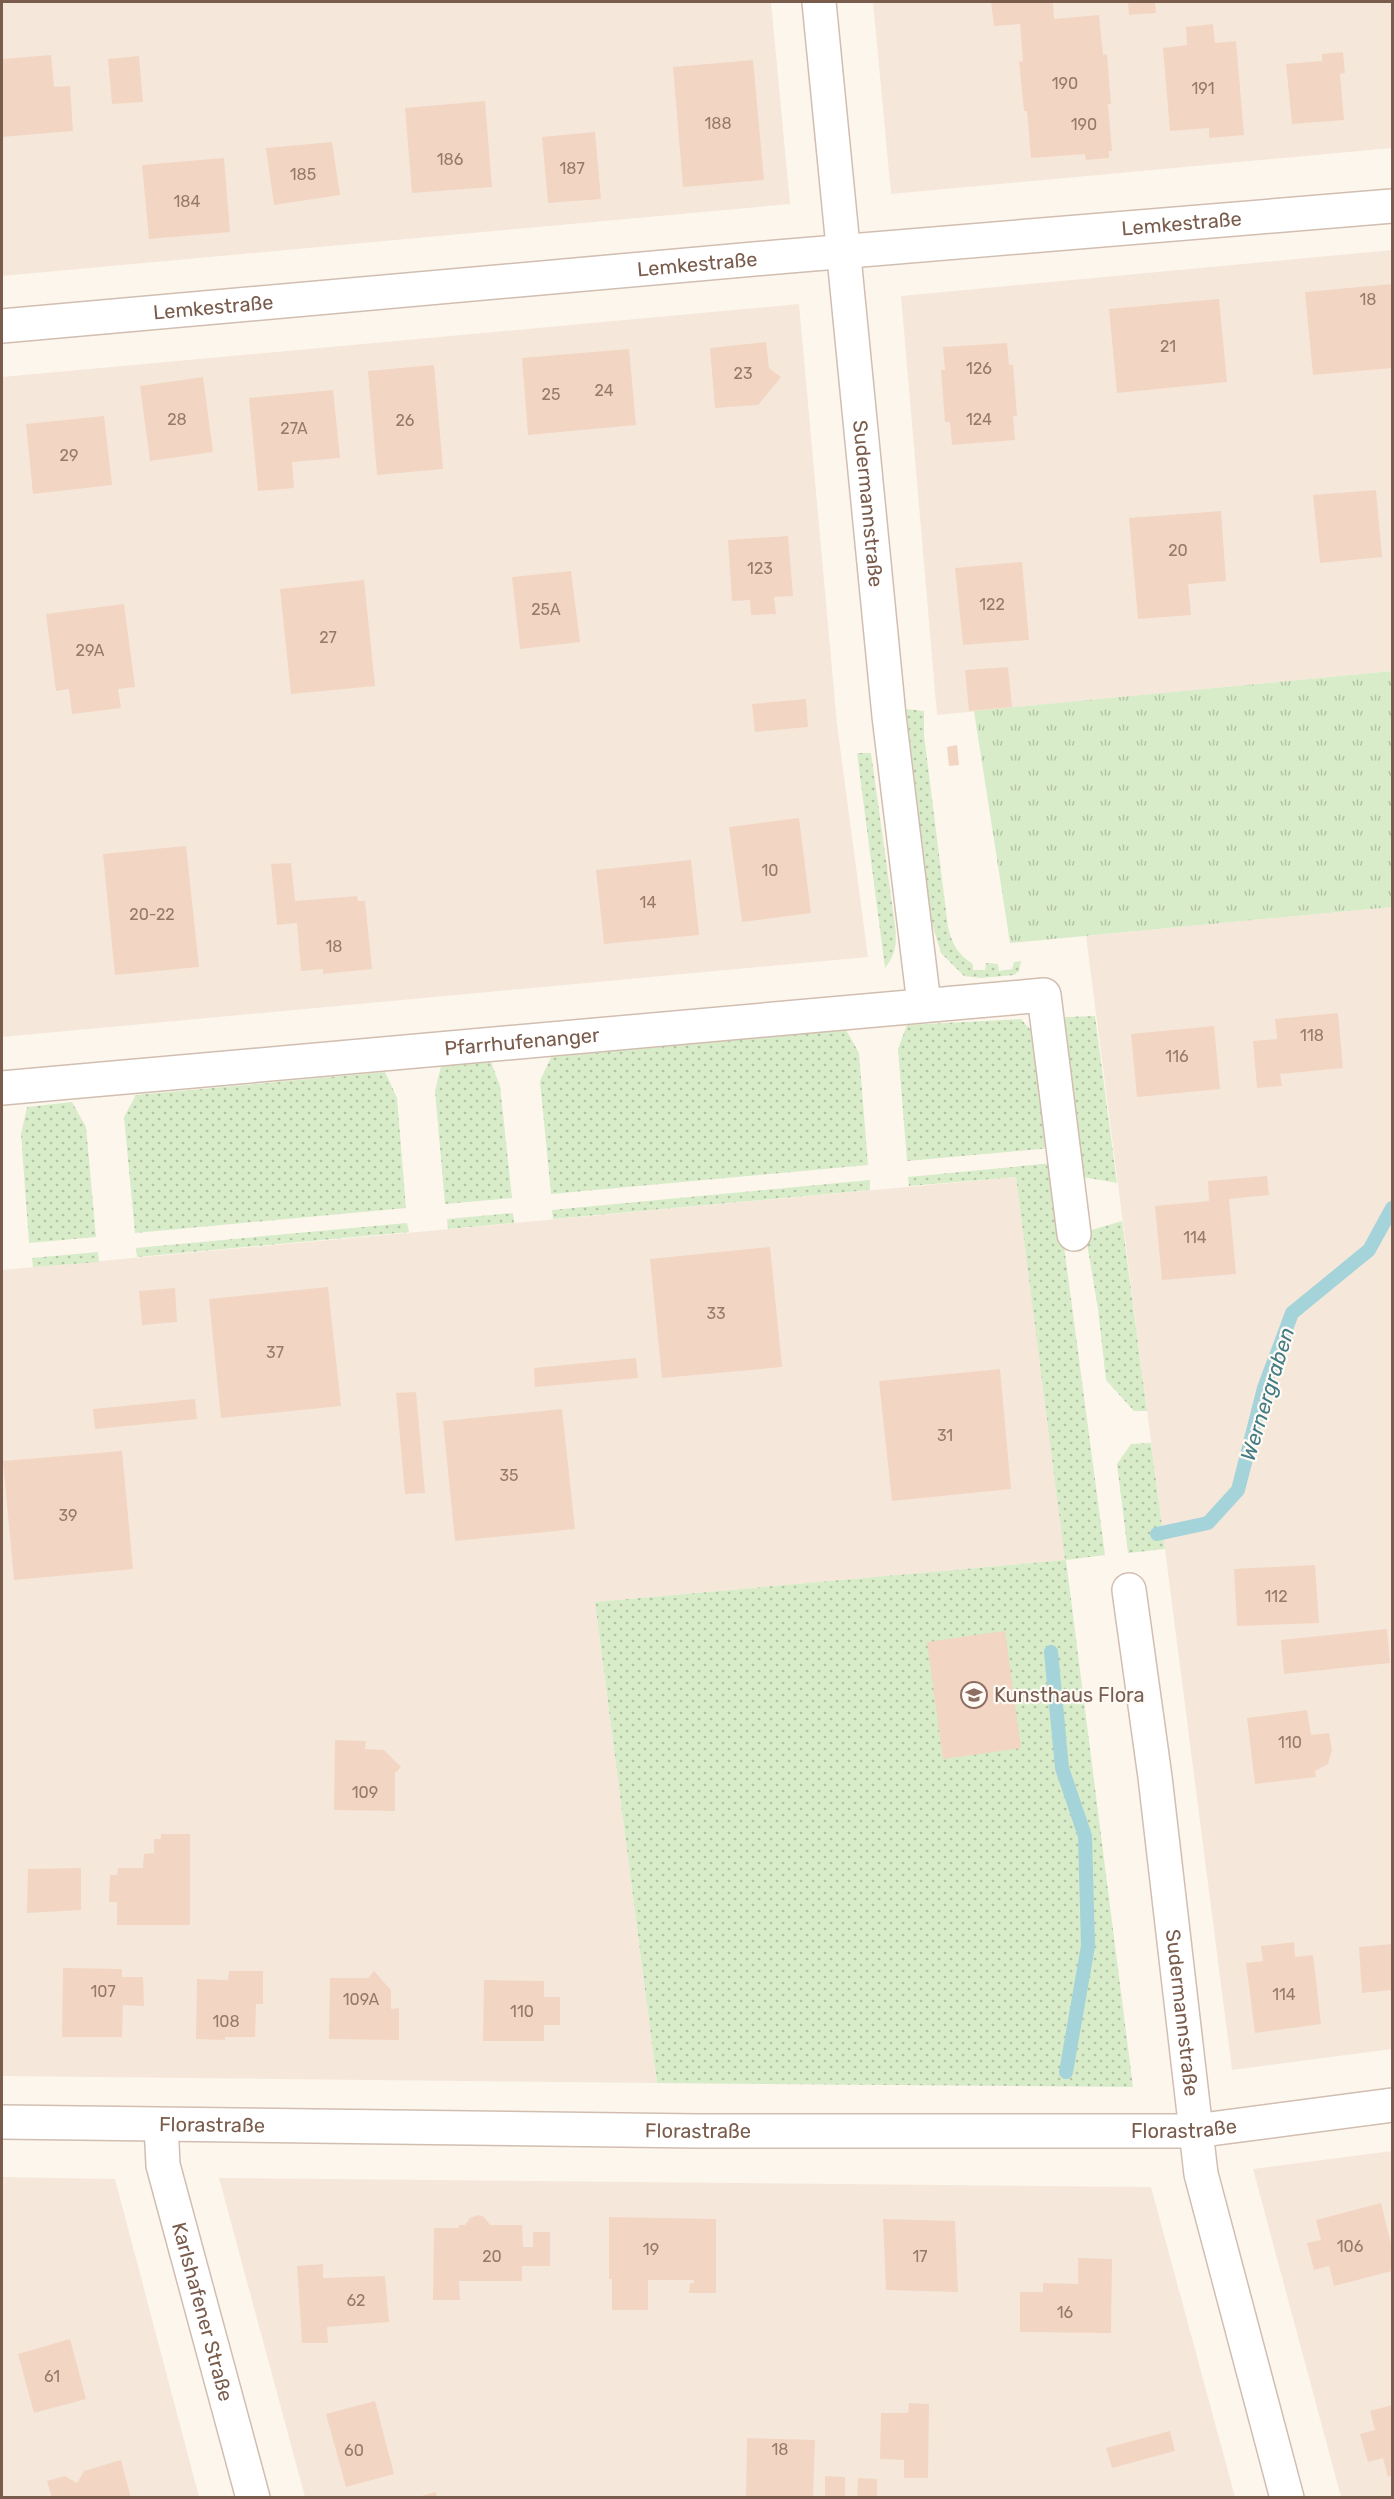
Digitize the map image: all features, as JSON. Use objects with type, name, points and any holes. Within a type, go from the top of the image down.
[{"type":"street","name":"Sudermannstraße","points":[[819,2],[889,716],[924,1004]]},
{"type":"street","name":"Lemkestraße","points":[[2,326],[1392,206]]},
{"type":"street","name":"Pfarrhufenanger","points":[[2,1089],[924,1004],[1044,995],[1074,1234]]},
{"type":"street","name":"Sudermannstraße","points":[[1130,1590],[1164,1846],[1201,2174],[1287,2498]]},
{"type":"street","name":"Florastraße","points":[[2,2122],[698,2131],[1195,2131],[1392,2105]]},
{"type":"street","name":"Karlshafener Straße","points":[[161,2125],[163,2165],[253,2498]]},
{"type":"shaded area","points":[[2,2],[771,2],[790,204],[2,276]]},
{"type":"shaded area","points":[[873,2],[1392,2],[1392,148],[891,194]]},
{"type":"shaded area","points":[[1392,250],[1392,671],[937,715],[901,296]]},
{"type":"shaded area","points":[[799,304],[837,724],[868,957],[2,1037],[2,377]]},
{"type":"shaded area","points":[[1392,907],[1392,2049],[1232,2070],[1086,936]]},
{"type":"shaded area","points":[[1016,1177],[1066,1560],[595,1602],[657,2083],[2,2076],[2,1270]]},
{"type":"shaded area","points":[[1392,2151],[1392,2497],[1341,2497],[1253,2169]]},
{"type":"shaded area","points":[[2,2177],[115,2179],[199,2497],[2,2498]]},
{"type":"shaded area","points":[[219,2178],[1151,2187],[1235,2497],[305,2497]]},
{"type":"green space","points":[[1392,671],[1392,907],[1010,943],[974,711]]},
{"type":"green space","points":[[906,709],[924,711],[924,735],[951,939],[960,953],[973,964],[973,970],[985,970],[986,963],[998,964],[999,971],[1012,969],[1014,962],[1021,961],[1019,971],[1014,975],[981,978],[964,976],[941,953],[932,924]]},
{"type":"green space","points":[[857,753],[871,753],[895,925],[895,948],[885,968]]},
{"type":"green space","points":[[1095,1016],[1117,1183],[1077,1176],[1059,1036],[1066,1017]]},
{"type":"green space","points":[[1021,1019],[1037,1037],[1051,1148],[907,1161],[898,1049],[907,1025]]},
{"type":"green space","points":[[846,1030],[859,1053],[868,1165],[551,1194],[540,1081],[551,1057]]},
{"type":"green space","points":[[491,1062],[500,1086],[512,1198],[445,1204],[435,1091],[441,1066]]},
{"type":"green space","points":[[385,1072],[397,1098],[406,1208],[135,1233],[124,1117],[136,1095]]},
{"type":"green space","points":[[72,1102],[86,1127],[96,1237],[29,1243],[21,1134],[27,1107]]},
{"type":"green space","name":"Kunsthaus Flora","points":[[1053,1163],[1105,1555],[1066,1560],[1133,2087],[657,2083],[595,1602],[1065,1560],[1016,1177],[909,1186],[908,1177]]},
{"type":"green space","points":[[870,1180],[870,1190],[553,1219],[552,1210]]},
{"type":"green space","points":[[513,1213],[514,1223],[448,1229],[447,1219]]},
{"type":"green space","points":[[1122,1221],[1147,1411],[1134,1411],[1106,1380],[1098,1309],[1085,1232]]},
{"type":"green space","points":[[407,1223],[409,1232],[137,1257],[136,1248]]},
{"type":"green space","points":[[98,1252],[99,1262],[33,1267],[32,1258]]},
{"type":"green space","points":[[1151,1443],[1165,1549],[1128,1553],[1117,1464],[1131,1444]]},
{"type":"building","points":[[991,2],[1053,2],[1054,19],[1099,15],[1103,55],[1107,54],[1111,104],[1108,104],[1112,151],[1109,151],[1109,158],[1086,160],[1085,154],[1031,158],[1027,111],[1024,111],[1019,61],[1023,62],[1020,24],[994,26]]},
{"type":"building","points":[[1128,2],[1155,2],[1156,13],[1129,15]]},
{"type":"building","points":[[1213,24],[1215,43],[1236,41],[1244,135],[1209,138],[1209,128],[1170,131],[1163,48],[1187,45],[1186,27]]},
{"type":"building","points":[[1343,52],[1345,73],[1340,74],[1344,120],[1292,124],[1286,64],[1322,61],[1322,54]]},
{"type":"building","points":[[51,55],[54,87],[70,86],[73,131],[2,137],[2,59]]},
{"type":"building","points":[[139,56],[143,102],[112,104],[108,59]]},
{"type":"building","points":[[753,60],[764,180],[683,187],[673,67]]},
{"type":"building","points":[[485,101],[492,187],[412,193],[405,108]]},
{"type":"building","points":[[595,132],[601,199],[548,203],[542,137]]},
{"type":"building","points":[[332,142],[340,195],[274,205],[266,148]]},
{"type":"building","points":[[224,158],[230,232],[149,239],[142,165]]},
{"type":"building","points":[[1392,284],[1392,368],[1313,375],[1305,292]]},
{"type":"building","points":[[1219,299],[1227,382],[1117,393],[1109,309]]},
{"type":"building","points":[[766,342],[769,368],[781,377],[758,405],[715,408],[710,348]]},
{"type":"building","points":[[1007,343],[1009,365],[1013,365],[1017,416],[1013,416],[1015,440],[952,445],[950,422],[945,422],[941,370],[945,370],[943,347]]},
{"type":"building","points":[[629,349],[636,425],[528,435],[522,358]]},
{"type":"building","points":[[434,365],[443,469],[377,475],[368,371]]},
{"type":"building","points":[[203,377],[213,452],[150,461],[140,386]]},
{"type":"building","points":[[333,390],[340,458],[292,462],[294,488],[258,491],[249,398]]},
{"type":"building","points":[[104,416],[112,485],[33,494],[26,424]]},
{"type":"building","points":[[1376,490],[1382,557],[1320,563],[1313,495]]},
{"type":"building","points":[[1221,511],[1226,581],[1188,584],[1191,615],[1138,619],[1129,518]]},
{"type":"building","points":[[788,536],[793,596],[774,597],[776,614],[751,615],[750,600],[732,601],[728,540]]},
{"type":"building","points":[[1022,562],[1029,640],[963,645],[955,568]]},
{"type":"building","points":[[571,571],[580,642],[520,649],[512,577]]},
{"type":"building","points":[[364,580],[375,686],[291,694],[280,589]]},
{"type":"building","points":[[124,604],[135,687],[118,689],[121,708],[72,714],[69,689],[56,691],[46,614]]},
{"type":"building","points":[[1008,667],[1012,707],[969,711],[965,670]]},
{"type":"building","points":[[806,699],[808,727],[755,732],[752,704]]},
{"type":"building","points":[[957,745],[959,765],[949,766],[947,747]]},
{"type":"building","points":[[799,818],[811,913],[742,922],[729,827]]},
{"type":"building","points":[[186,846],[199,967],[115,975],[103,854]]},
{"type":"building","points":[[691,860],[699,935],[604,944],[596,870]]},
{"type":"building","points":[[291,863],[295,901],[357,896],[358,901],[365,901],[372,969],[323,974],[323,969],[301,971],[297,923],[277,925],[271,864]]},
{"type":"building","points":[[1338,1013],[1343,1068],[1280,1074],[1282,1086],[1257,1088],[1253,1041],[1277,1039],[1275,1019]]},
{"type":"building","points":[[1214,1026],[1220,1089],[1137,1097],[1131,1034]]},
{"type":"building","points":[[1267,1176],[1269,1195],[1229,1199],[1236,1274],[1162,1280],[1155,1206],[1209,1201],[1208,1181]]},
{"type":"building","points":[[770,1247],[782,1367],[662,1378],[650,1259]]},
{"type":"building","points":[[328,1287],[341,1406],[221,1418],[209,1299]]},
{"type":"building","points":[[175,1288],[177,1322],[142,1325],[139,1291]]},
{"type":"building","points":[[636,1358],[638,1378],[535,1387],[534,1368]]},
{"type":"building","points":[[1000,1369],[1011,1489],[892,1501],[879,1381]]},
{"type":"building","points":[[416,1392],[425,1493],[405,1494],[396,1393]]},
{"type":"building","points":[[195,1399],[197,1419],[95,1429],[93,1409]]},
{"type":"building","points":[[562,1409],[575,1529],[455,1541],[443,1421]]},
{"type":"building","points":[[122,1451],[133,1569],[14,1580],[3,1461]]},
{"type":"building","points":[[1315,1565],[1319,1623],[1237,1626],[1234,1569]]},
{"type":"building","points":[[1387,1629],[1390,1663],[1284,1674],[1281,1640]]},
{"type":"building","name":"Kunsthaus Flora","points":[[1005,1631],[1021,1748],[943,1759],[927,1642]]},
{"type":"building","points":[[1307,1710],[1311,1735],[1329,1733],[1332,1750],[1328,1764],[1315,1771],[1316,1777],[1255,1784],[1247,1718]]},
{"type":"building","points":[[335,1740],[366,1741],[365,1749],[384,1750],[401,1767],[395,1773],[395,1811],[334,1810]]},
{"type":"building","points":[[161,1834],[190,1834],[190,1925],[117,1925],[117,1902],[109,1902],[110,1875],[117,1875],[118,1868],[143,1868],[144,1854],[154,1853],[154,1839],[161,1839]]},
{"type":"building","points":[[81,1868],[81,1910],[27,1913],[28,1869]]},
{"type":"building","points":[[1294,1942],[1295,1957],[1313,1955],[1321,2024],[1255,2033],[1246,1963],[1263,1961],[1261,1946]]},
{"type":"building","points":[[1392,1944],[1392,1990],[1362,1993],[1359,1947]]},
{"type":"building","points":[[63,1968],[122,1969],[122,1977],[143,1977],[144,2006],[123,2005],[122,2037],[62,2037]]},
{"type":"building","points":[[229,1971],[263,1971],[263,2004],[256,2004],[255,2037],[225,2037],[225,2040],[196,2039],[197,1979],[228,1980]]},
{"type":"building","points":[[374,1971],[391,1990],[391,2009],[399,2008],[399,2040],[329,2039],[330,1978],[368,1978]]},
{"type":"building","points":[[484,1980],[544,1981],[544,1997],[560,1997],[560,2025],[544,2025],[544,2041],[483,2041]]},
{"type":"building","points":[[1381,2203],[1392,2248],[1392,2271],[1334,2286],[1329,2266],[1314,2270],[1307,2243],[1321,2240],[1316,2220]]},
{"type":"building","points":[[479,2215],[484,2217],[490,2225],[522,2225],[523,2247],[533,2247],[533,2232],[550,2232],[550,2266],[522,2266],[522,2281],[459,2281],[460,2300],[433,2300],[434,2228],[459,2228],[459,2225],[465,2225],[470,2218]]},
{"type":"building","points":[[609,2217],[716,2219],[716,2293],[689,2293],[690,2283],[694,2283],[694,2280],[648,2280],[648,2310],[612,2310],[612,2279],[609,2279]]},
{"type":"building","points":[[883,2219],[955,2221],[958,2292],[886,2290]]},
{"type":"building","points":[[1078,2258],[1112,2259],[1111,2333],[1020,2332],[1020,2292],[1043,2292],[1043,2283],[1078,2284]]},
{"type":"building","points":[[323,2264],[323,2278],[385,2276],[389,2322],[327,2327],[328,2343],[302,2343],[297,2266]]},
{"type":"building","points":[[70,2339],[86,2399],[34,2413],[18,2354]]},
{"type":"building","points":[[375,2401],[394,2474],[346,2487],[326,2414]]},
{"type":"building","points":[[909,2403],[929,2404],[928,2478],[904,2478],[904,2460],[880,2459],[881,2413],[908,2413]]},
{"type":"building","points":[[1392,2405],[1392,2475],[1388,2477],[1383,2458],[1368,2462],[1360,2434],[1375,2430],[1370,2411]]},
{"type":"building","points":[[1170,2431],[1175,2451],[1112,2468],[1106,2448]]},
{"type":"building","points":[[747,2438],[815,2440],[813,2498],[746,2498]]},
{"type":"building","points":[[121,2460],[131,2498],[52,2498],[47,2481],[65,2476],[77,2483],[84,2471]]},
{"type":"building","points":[[825,2476],[845,2477],[845,2498],[825,2498]]},
{"type":"building","points":[[858,2478],[877,2479],[877,2498],[857,2498]]},
{"type":"building","points":[[436,2492],[437,2498],[418,2498],[418,2497]]},
{"type":"waterway","name":"Wernergraben","points":[[1157,1534],[1208,1523],[1238,1490],[1264,1388],[1292,1313],[1369,1250],[1392,1208]]},
{"type":"waterway","name":"Wernergraben","points":[[1051,1652],[1062,1768],[1085,1836],[1088,1946],[1066,2072]]},
{"type":"place","name":"Kunsthaus Flora","points":[[974,1695]]}]
